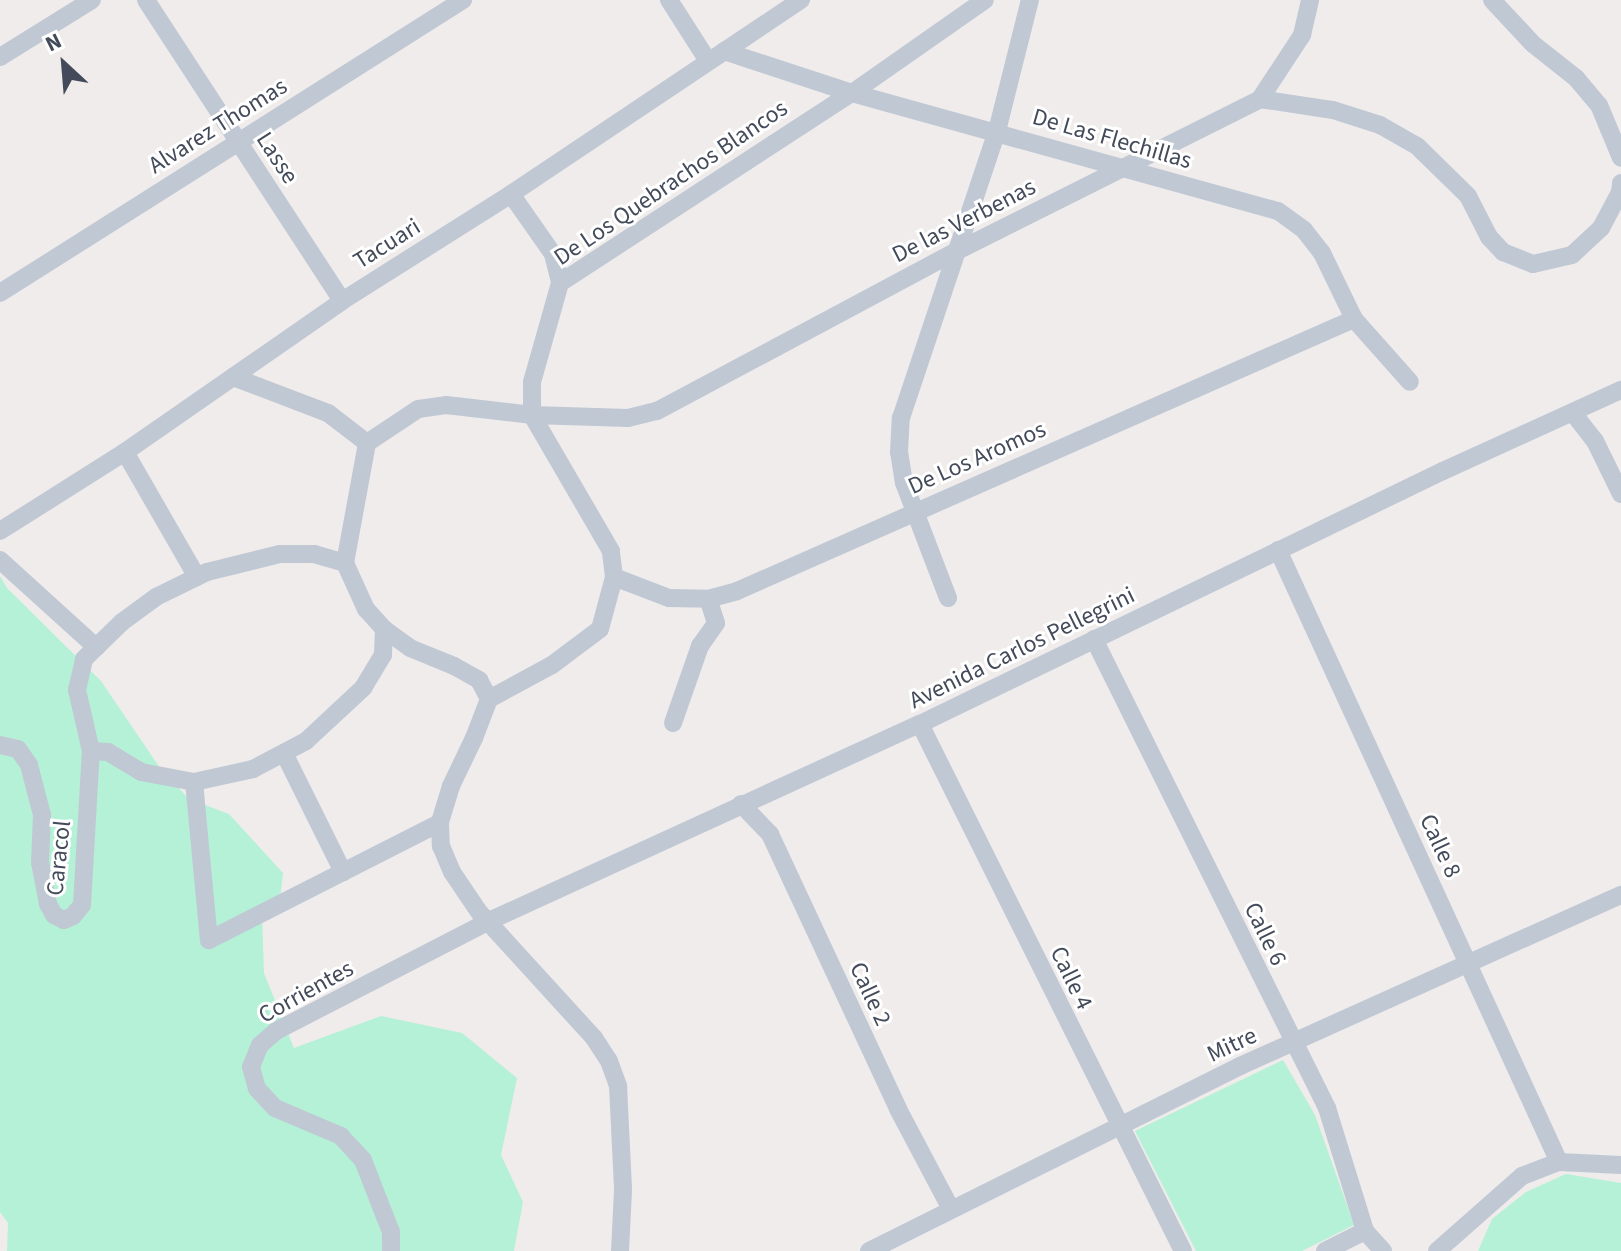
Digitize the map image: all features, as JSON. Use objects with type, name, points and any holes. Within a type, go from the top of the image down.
[{"type":"street","points":[[0,57],[92,0]]},
{"type":"street","name":"Lasse","points":[[146,0],[342,301]]},
{"type":"street","name":"Alvarez Thomas","points":[[0,293],[463,0]]},
{"type":"street","points":[[669,0],[716,56]]},
{"type":"street","name":"Tacuari","points":[[0,531],[125,452],[342,301],[511,194],[801,0]]},
{"type":"street","name":"De Los Quebrachos Blancos","points":[[532,415],[532,382],[560,283],[852,93],[985,0]]},
{"type":"street","points":[[948,598],[914,511],[899,452],[901,418],[997,131],[1030,0]]},
{"type":"street","points":[[1310,0],[1302,35],[1260,99],[1333,110],[1380,125],[1417,146],[1468,196],[1489,237],[1503,252],[1533,264],[1572,255],[1601,228],[1620,193],[1621,183]]},
{"type":"street","points":[[1492,0],[1524,35],[1576,78],[1599,105],[1621,158]]},
{"type":"street","name":"De Las Flechillas","points":[[716,56],[997,131],[1278,211],[1304,230],[1322,253],[1354,319],[1410,382]]},
{"type":"street","name":"De las Verbenas","points":[[367,443],[418,409],[446,405],[532,415],[628,418],[657,411],[959,250],[1260,99]]},
{"type":"street","points":[[511,194],[553,254],[560,283]]},
{"type":"street","name":"De Los Aromos","points":[[614,577],[669,598],[708,599],[789,570],[914,511],[1354,319]]},
{"type":"street","points":[[233,377],[328,413],[367,443],[345,563],[366,609],[384,629],[410,648],[479,680],[489,699]]},
{"type":"street","name":"Avenida Carlos Pellegrini","points":[[489,921],[920,724],[1472,457],[1621,390]]},
{"type":"street","points":[[1573,413],[1595,441],[1621,494]]},
{"type":"street","points":[[532,415],[611,551],[614,577],[600,629],[552,665],[489,699],[451,786],[440,823],[441,846],[452,872],[489,921],[594,1038],[609,1061],[618,1086],[623,1190],[619,1250]]},
{"type":"street","points":[[125,452],[197,577]]},
{"type":"street","name":"Calle 8","points":[[1278,550],[1559,1162]]},
{"type":"street","points":[[0,560],[96,647],[156,597],[197,577],[280,554],[314,554],[345,563]]},
{"type":"street","points":[[673,723],[700,646],[716,623],[708,599]]},
{"type":"street","points":[[91,751],[108,752],[141,772],[194,782],[253,769],[306,741],[363,688],[383,655],[384,629]]},
{"type":"street","name":"Calle 6","points":[[1094,639],[1327,1108],[1365,1231],[1383,1251]]},
{"type":"street","name":"Caracol","points":[[0,745],[18,749],[29,765],[42,815],[40,862],[48,904],[54,915],[64,920],[73,916],[82,905],[91,751],[77,690],[84,659],[96,647]]},
{"type":"street","name":"Calle 4","points":[[920,724],[1183,1251]]},
{"type":"street","points":[[284,753],[343,872]]},
{"type":"street","points":[[194,782],[209,940],[440,823]]},
{"type":"street","name":"Calle 2","points":[[741,804],[770,834],[898,1109],[951,1209]]},
{"type":"street","name":"Mitre","points":[[869,1251],[1118,1126],[1621,895]]},
{"type":"street","name":"Corrientes","points":[[391,1251],[391,1232],[363,1160],[341,1136],[275,1108],[257,1089],[251,1067],[260,1045],[276,1031],[489,921]]},
{"type":"street","points":[[1437,1251],[1522,1176],[1559,1162],[1621,1165]]},
{"type":"street","points":[[1325,1251],[1365,1231]]},
{"type":"green space","points":[[0,576],[7,588],[101,681],[160,768],[189,799],[229,814],[283,873],[280,899],[262,914],[264,973],[294,1048],[381,1016],[462,1033],[517,1078],[501,1155],[523,1202],[514,1251],[7,1251],[8,1223],[0,1212]]},
{"type":"green space","points":[[1283,1060],[1315,1115],[1354,1225],[1302,1251],[1196,1251],[1135,1131]]},
{"type":"green space","points":[[1566,1174],[1621,1183],[1621,1251],[1478,1251],[1492,1219],[1526,1192]]}]
